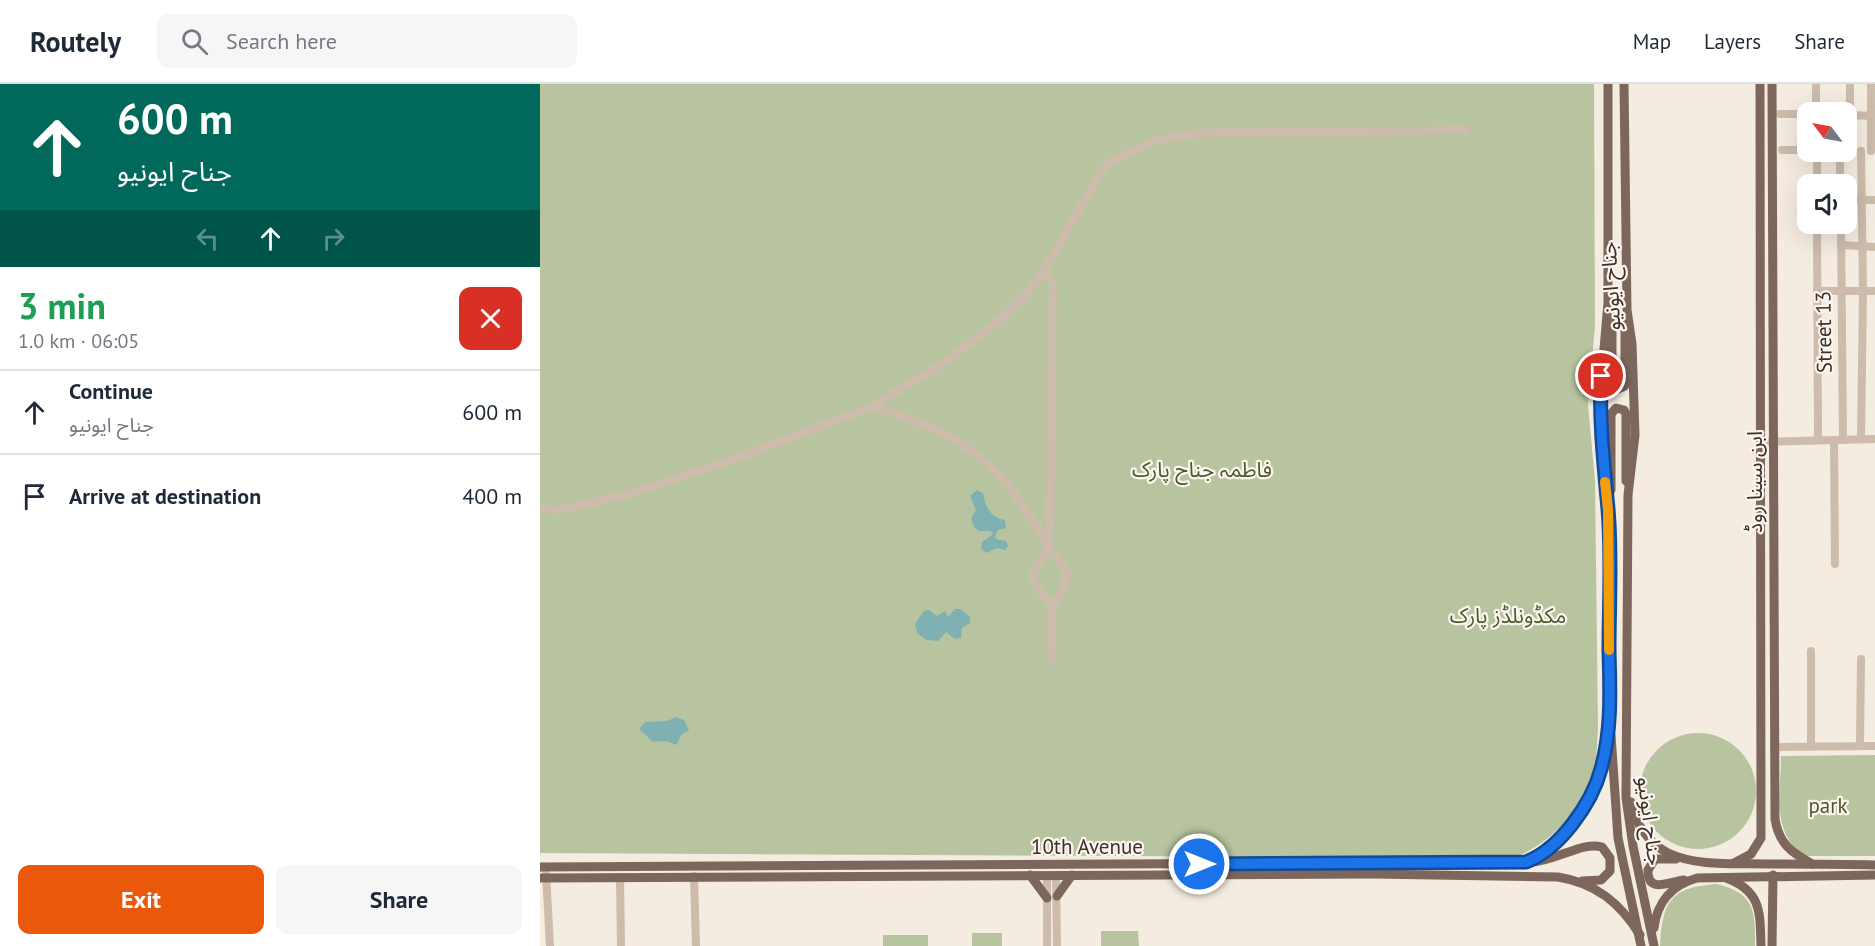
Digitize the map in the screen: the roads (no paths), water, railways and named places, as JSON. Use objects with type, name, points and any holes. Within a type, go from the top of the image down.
[{"type":"main road","name":"جناح ایونیو","points":[[1608,84],[1608,303],[1599,407],[1608,510],[1610,713],[1615,815],[1641,946]]},
{"type":"main road","name":"جناح ایونیو","points":[[1624,84],[1627,310],[1632,344],[1635,435],[1628,495],[1626,772],[1628,815],[1654,942]]},
{"type":"main road","name":"ابن سینا روڈ","points":[[1734,863],[1751,854],[1761,838],[1760,84]]},
{"type":"main road","name":"ابن سینا روڈ","points":[[1772,84],[1774,747],[1777,831],[1786,848],[1812,864]]},
{"type":"main road","points":[[1608,303],[1612,332],[1612,385],[1616,390],[1625,386],[1624,335],[1627,310]]},
{"type":"main road","points":[[1608,510],[1611,498],[1611,414],[1616,408],[1624,410],[1626,414],[1625,475],[1628,495]]},
{"type":"main road","points":[[1526,862],[1553,845],[1589,798],[1602,764],[1610,713]]},
{"type":"main road","points":[[1626,772],[1638,824],[1661,849],[1685,859]]},
{"type":"main road","name":"10th Avenue","points":[[543,867],[938,871],[1526,862],[1553,860],[1593,844],[1602,847],[1608,853],[1611,864],[1606,876],[1594,882],[1468,874],[1030,875],[938,871]]},
{"type":"main road","points":[[1875,865],[1734,863],[1655,859],[1648,870],[1648,879],[1662,886],[1692,879],[1720,876],[1875,875]]},
{"type":"main road","points":[[1332,864],[1332,874]]},
{"type":"main road","name":"10th Avenue","points":[[543,878],[694,876],[769,871]]},
{"type":"main road","points":[[1030,875],[1052,897],[1072,875]]},
{"type":"main road","points":[[1772,946],[1773,875]]},
{"type":"main road","points":[[1720,876],[1742,885],[1751,893],[1760,915],[1761,946]]},
{"type":"main road","points":[[1654,942],[1655,916],[1663,900],[1677,887],[1692,879]]},
{"type":"main road","name":"10th Avenue","points":[[1573,880],[1612,899],[1640,935]]},
{"type":"street","points":[[1816,84],[1816,102]]},
{"type":"street","points":[[1849,102],[1850,84]]},
{"type":"street","points":[[1857,150],[1873,151],[1871,84]]},
{"type":"street","points":[[1780,114],[1797,114]]},
{"type":"street","points":[[1857,115],[1873,116]]},
{"type":"street","points":[[540,509],[561,510],[629,494],[734,459],[871,407],[947,361],[1002,318],[1028,292],[1044,271],[1091,188],[1111,161],[1154,141],[1199,133],[1466,130]]},
{"type":"street","points":[[1782,150],[1797,150]]},
{"type":"street","points":[[1861,150],[1863,200],[1861,439]]},
{"type":"street","points":[[1857,200],[1875,200]]},
{"type":"street","points":[[1817,234],[1818,440]]},
{"type":"street","name":"Street 13","points":[[1835,564],[1840,234]]},
{"type":"street","points":[[1841,245],[1875,247]]},
{"type":"street","points":[[1044,271],[1053,283],[1049,545],[1033,577],[1037,588],[1052,606]]},
{"type":"street","points":[[1817,291],[1875,291]]},
{"type":"street","points":[[871,407],[933,426],[958,440],[982,458],[1017,495],[1067,572],[1066,584],[1052,606],[1051,662]]},
{"type":"street","points":[[1760,442],[1875,439]]},
{"type":"street","points":[[1811,651],[1811,746]]},
{"type":"street","points":[[1860,746],[1861,659]]},
{"type":"street","points":[[1774,747],[1875,746]]},
{"type":"street","points":[[543,867],[550,946]]},
{"type":"street","points":[[1047,946],[1052,875]]},
{"type":"street","points":[[694,876],[696,946]]},
{"type":"street","points":[[620,877],[621,946]]},
{"type":"street","points":[[1052,897],[1057,946]]},
{"type":"water","points":[[977,490],[983,493],[985,503],[992,514],[1005,520],[1006,528],[998,530],[995,536],[996,539],[1006,541],[1008,546],[1005,550],[997,548],[987,553],[981,549],[982,542],[993,534],[991,531],[979,531],[974,527],[971,518],[976,510],[970,496]]},
{"type":"water","points":[[955,609],[961,609],[970,617],[970,623],[962,628],[961,638],[955,639],[946,632],[938,641],[927,640],[918,634],[915,624],[924,611],[929,610],[937,616],[945,611],[948,617]]},
{"type":"water","points":[[676,717],[684,720],[689,730],[682,734],[676,745],[667,741],[653,742],[639,729],[645,722],[667,721]]},
{"type":"park label","name":"فاطمہ جناح پارک","points":[[1202,470]]},
{"type":"park label","name":"مکڈونلڈز پارک","points":[[1508,616]]},
{"type":"park label","name":"park","points":[[1828,806]]}]
